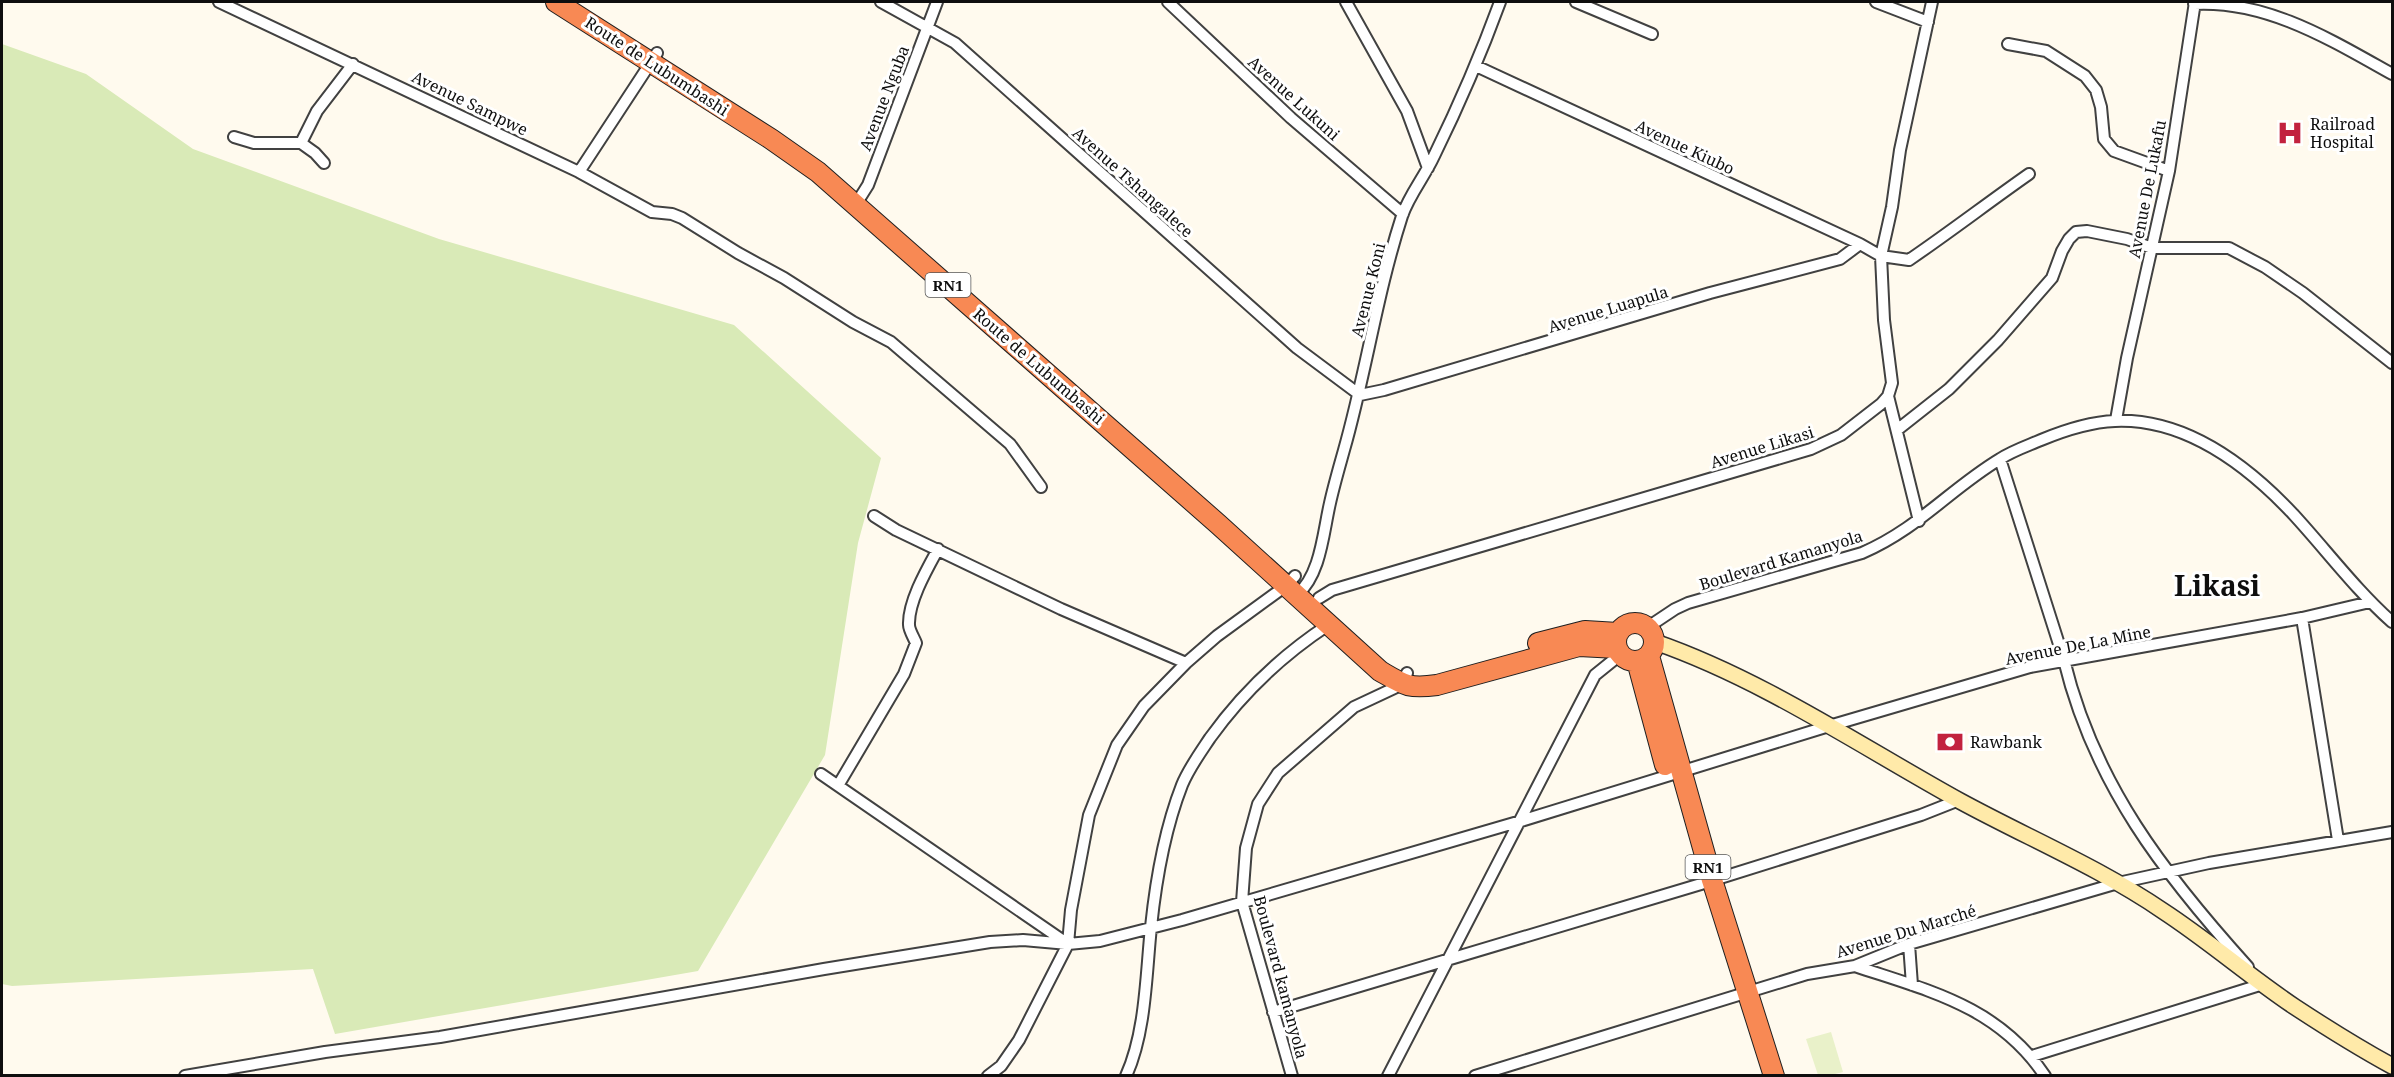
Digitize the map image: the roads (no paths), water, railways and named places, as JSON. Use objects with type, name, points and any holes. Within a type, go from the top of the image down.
[{"type":"highway","name":"Route de Lubumbashi","points":[[556,2],[654,58],[822,161],[859,198],[1300,588],[1388,664],[1411,680]]},
{"type":"highway","name":"Route de Lubumbashi","points":[[579,2],[654,58]]},
{"type":"highway","name":"Route de Lubumbashi","points":[[1300,588],[1328,625],[1380,671],[1411,680]]},
{"type":"highway","points":[[1411,680],[1570,634],[1598,631],[1635,646]]},
{"type":"highway","name":"RN1","points":[[1635,646],[1765,1067]]},
{"type":"main road","points":[[1635,646],[1716,667],[1829,726],[1959,800],[2118,883],[2162,910],[2323,1025],[2392,1065]]},
{"type":"street","name":"Avenue Sampwe","points":[[219,2],[579,172],[652,212],[682,218],[784,278],[853,322],[891,342],[1010,444],[1041,487]]},
{"type":"street","name":"Avenue Tshangalece","points":[[881,2],[956,43],[1298,348],[1360,394]]},
{"type":"street","name":"Avenue Nguba","points":[[859,198],[868,185],[937,2]]},
{"type":"street","name":"Avenue Lukuni","points":[[1168,2],[1291,118],[1403,214]]},
{"type":"street","points":[[1346,2],[1407,111],[1428,168]]},
{"type":"street","name":"Avenue Koni","points":[[1300,588],[1312,572],[1360,394],[1366,359],[1403,214],[1434,156],[1476,66],[1500,2]]},
{"type":"street","points":[[1576,2],[1652,34]]},
{"type":"street","points":[[1876,2],[1928,22]]},
{"type":"street","points":[[1919,521],[1888,396],[1892,383],[1884,320],[1881,256],[1932,2]]},
{"type":"street","points":[[2194,3],[2238,4],[2270,13],[2307,28],[2392,74]]},
{"type":"street","name":"Avenue De Lukafu","points":[[2116,420],[2127,358],[2169,171],[2194,3]]},
{"type":"street","points":[[2008,44],[2046,51],[2085,76],[2096,90],[2101,106],[2104,139],[2114,151],[2169,171]]},
{"type":"street","points":[[579,172],[654,58]]},
{"type":"street","points":[[301,143],[317,111],[353,64]]},
{"type":"street","name":"Avenue Kiubo","points":[[1476,66],[1860,244],[1881,256]]},
{"type":"street","points":[[234,137],[254,142],[301,143],[315,153],[324,164]]},
{"type":"street","points":[[1881,256],[1910,260],[1939,241],[1979,207],[2029,174]]},
{"type":"street","points":[[1897,430],[1949,389],[1998,340],[2052,278],[2062,250],[2076,232],[2087,231],[2127,239],[2152,248],[2229,248],[2265,267],[2303,293],[2392,363]]},
{"type":"street","name":"Avenue Luapula","points":[[1360,394],[1384,390],[1710,293],[1840,259],[1860,244]]},
{"type":"street","name":"Avenue Likasi","points":[[1068,944],[1071,910],[1089,815],[1117,746],[1144,706],[1216,636],[1300,588],[1332,590],[1811,449],[1848,430],[1888,396]]},
{"type":"street","name":"Boulevard Kamanyola","points":[[1388,1076],[1595,675],[1635,646],[1675,609],[1688,603],[1862,554],[1892,539],[1919,521],[2001,459],[2056,434],[2083,425],[2116,420],[2168,428],[2203,442],[2237,462],[2295,516],[2370,602],[2392,622]]},
{"type":"street","points":[[2001,459],[2072,689],[2103,765],[2131,820],[2167,873],[2263,984],[2032,1056]]},
{"type":"street","points":[[874,516],[896,530],[1061,609],[1186,663]]},
{"type":"street","points":[[839,784],[904,674],[916,643],[909,625],[915,596],[938,549]]},
{"type":"street","name":"Avenue De La Mine","points":[[185,1076],[325,1052],[440,1037],[990,942],[1023,940],[1068,944],[1100,941],[1521,821],[2030,667],[2302,618],[2370,602]]},
{"type":"street","points":[[2302,618],[2338,840]]},
{"type":"street","points":[[1126,1076],[1135,1049],[1147,978],[1161,854],[1182,784],[1192,763],[1234,706],[1265,672],[1298,645],[1328,625]]},
{"type":"street","name":"Boulevard kamanyola","points":[[1292,1076],[1242,902],[1246,848],[1258,804],[1278,773],[1354,707],[1411,680]]},
{"type":"street","points":[[821,774],[839,784],[1068,944],[1019,1040],[1001,1066],[988,1076]]},
{"type":"street","points":[[1273,1012],[1706,882],[1921,815],[1959,800]]},
{"type":"street","name":"Avenue Du Marché","points":[[1475,1076],[1807,974],[1855,966],[1909,944],[2118,883],[2221,860],[2392,832]]},
{"type":"street","points":[[1909,944],[1912,986]]},
{"type":"street","points":[[1855,966],[1955,1000],[1992,1022],[2032,1056],[2045,1076]]},
{"type":"street","points":[[2392,1065],[2392,1071]]},
{"type":"place","name":"Railroad Hospital","points":[[2290,133]]},
{"type":"place","name":"Rawbank","points":[[1950,742]]},
{"type":"district","name":"Likasi","points":[[2217,585]]}]
